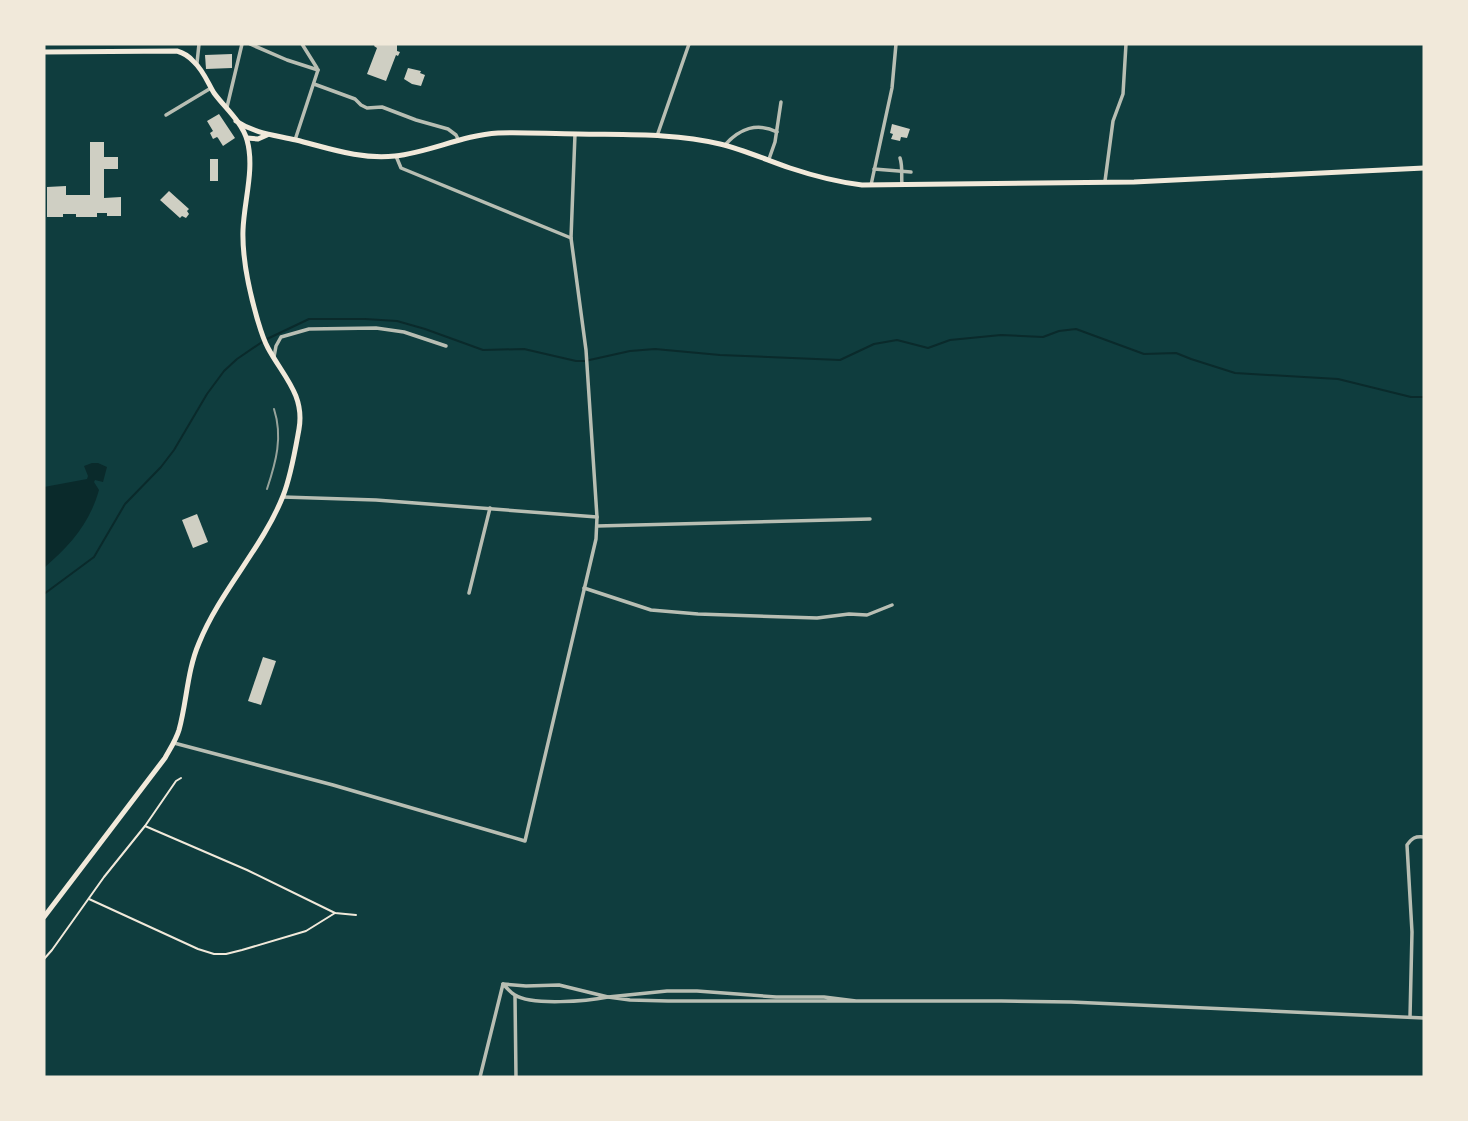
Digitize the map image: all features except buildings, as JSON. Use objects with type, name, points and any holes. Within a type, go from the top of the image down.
[{"type":"main road","points":[[44,52],[177,51],[197,63],[211,88],[247,138],[249,152],[243,248],[251,292],[266,344],[295,391],[299,412],[299,426],[283,497],[205,628],[189,672],[174,743],[44,917]]},
{"type":"main road","points":[[236,121],[265,134]]},
{"type":"main road","points":[[247,138],[252,133],[265,134],[355,155],[376,157],[396,156],[496,133],[657,136],[725,145],[840,182],[871,185],[1105,183],[1424,168]]},
{"type":"main road","points":[[249,152],[265,134]]},
{"type":"main road","points":[[247,138],[258,139]]},
{"type":"street","points":[[197,63],[199,44]]},
{"type":"street","points":[[227,109],[242,44]]},
{"type":"street","points":[[250,44],[318,70]]},
{"type":"street","points":[[295,140],[318,70],[302,44]]},
{"type":"street","points":[[657,136],[689,44]]},
{"type":"street","points":[[871,185],[892,88],[895,44]]},
{"type":"street","points":[[1105,183],[1113,121],[1123,94],[1126,44]]},
{"type":"street","points":[[314,84],[355,99],[367,108],[382,107],[448,129],[459,140]]},
{"type":"street","points":[[166,115],[211,88]]},
{"type":"street","points":[[769,159],[775,142],[781,103]]},
{"type":"street","points":[[725,145],[734,135],[749,129],[761,127],[777,132]]},
{"type":"street","points":[[174,743],[338,786],[525,841],[597,526],[587,360],[571,238],[575,134]]},
{"type":"street","points":[[396,156],[401,167],[571,238]]},
{"type":"street","points":[[900,158],[903,167],[902,185]]},
{"type":"street","points":[[874,169],[911,173]]},
{"type":"street","points":[[274,357],[281,337],[309,329],[376,328],[404,332],[446,346]]},
{"type":"street","points":[[283,497],[376,500],[597,517]]},
{"type":"street","points":[[469,593],[490,508]]},
{"type":"street","points":[[597,526],[870,519]]},
{"type":"street","points":[[584,588],[651,610],[698,614],[817,618],[867,615],[892,605]]},
{"type":"street","points":[[1410,1017],[1412,932],[1407,845],[1412,838],[1424,837]]},
{"type":"street","points":[[503,984],[515,996],[558,1002],[647,992],[697,991],[856,1001]]},
{"type":"street","points":[[503,984],[559,985],[630,1000],[1071,1002],[1424,1018]]},
{"type":"street","points":[[480,1077],[503,984]]},
{"type":"street","points":[[515,996],[516,1077]]},
{"type":"path","points":[[44,959],[176,781],[181,778]]},
{"type":"path","points":[[145,825],[335,913],[356,915]]},
{"type":"path","points":[[89,900],[214,954],[226,954],[306,931],[335,913]]},
{"type":"water","points":[[92,463],[107,467],[103,482],[94,482],[99,490],[90,514],[70,542],[44,568],[44,487],[87,479],[84,466]]},
{"type":"waterway","points":[[267,339],[309,319],[365,319],[397,321],[483,350],[524,349],[576,361],[655,349],[720,355],[840,360],[874,344],[897,340],[928,348],[950,340],[1001,335],[1043,337],[1076,329],[1144,354],[1176,353],[1235,373],[1338,379],[1411,397],[1424,397]]},
{"type":"waterway","points":[[44,594],[94,557],[125,504],[174,450],[224,371],[262,342]]},
{"type":"railway","points":[[267,489],[277,449],[278,430],[274,409]]}]
